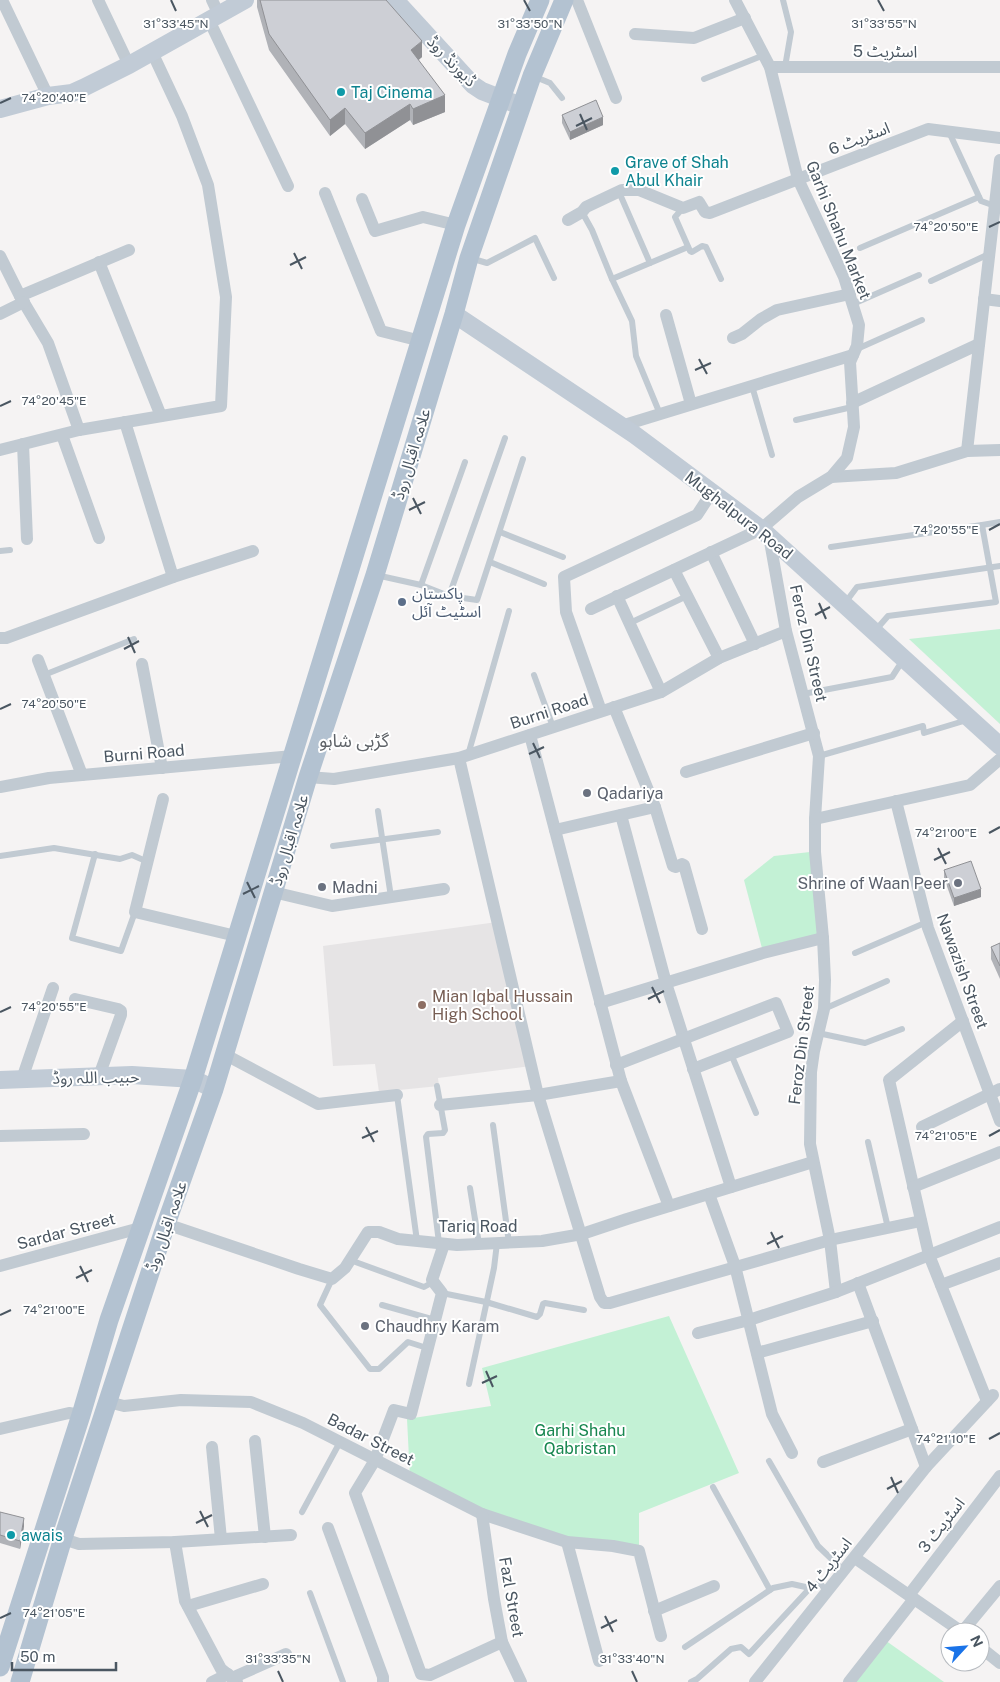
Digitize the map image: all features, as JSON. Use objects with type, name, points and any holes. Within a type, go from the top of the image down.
[{"type":"main road","points":[[0,110],[48,96],[72,93],[152,52],[213,12],[245,0]]},
{"type":"main road","name":"ڈیورنڈ روڈ","points":[[395,0],[463,76],[482,91],[521,106]]},
{"type":"main road","name":"علامہ اقبال روڈ","points":[[0,1667],[108,1320],[193,1079],[456,225],[517,54],[540,0]]},
{"type":"main road","name":"علامہ اقبال روڈ","points":[[20,1682],[63,1538],[166,1224],[214,1089],[308,776],[375,575],[454,314],[469,258],[532,76],[564,0]]},
{"type":"main road","name":"Mughalpura Road","points":[[454,314],[621,426],[765,533],[1000,746]]},
{"type":"main road","points":[[344,587],[368,595]]},
{"type":"main road","name":"حبیب اللہ روڈ","points":[[0,1080],[132,1075],[193,1079]]},
{"type":"main road","points":[[193,1079],[214,1089]]},
{"type":"street","points":[[2,0],[48,96]]},
{"type":"street","points":[[98,0],[129,64]]},
{"type":"street","points":[[577,0],[616,98]]},
{"type":"street","name":"Garhi Shahu Market","points":[[591,608],[711,552],[765,533],[798,497],[831,477],[846,458],[854,427],[850,362],[860,325],[844,277],[798,179],[770,67],[735,0]]},
{"type":"street","points":[[213,12],[288,186]]},
{"type":"street","points":[[635,34],[694,38],[745,18]]},
{"type":"street","points":[[0,450],[79,430],[221,406],[226,297],[208,185],[182,116],[152,52]]},
{"type":"street","name":"اسٹریٹ 5","points":[[770,67],[1000,67]]},
{"type":"street","name":"اسٹریٹ 6","points":[[683,208],[699,202],[705,212],[710,213],[928,130],[1000,138]]},
{"type":"street","points":[[967,451],[989,254],[996,228],[995,206],[1000,160]]},
{"type":"street","points":[[568,220],[582,212],[586,207],[618,192],[639,190],[683,208]]},
{"type":"street","points":[[325,193],[381,331],[421,341]]},
{"type":"street","points":[[362,199],[375,231],[423,217],[456,225]]},
{"type":"street","points":[[0,314],[22,299],[99,262],[129,250]]},
{"type":"street","points":[[0,256],[22,299],[48,342],[79,430]]},
{"type":"street","points":[[99,262],[161,416]]},
{"type":"street","points":[[733,338],[777,310],[851,299]]},
{"type":"street","points":[[984,299],[1000,301]]},
{"type":"street","points":[[666,315],[690,404]]},
{"type":"street","points":[[852,405],[979,344]]},
{"type":"street","points":[[621,426],[752,386],[854,352]]},
{"type":"street","points":[[124,422],[173,577]]},
{"type":"street","points":[[62,435],[99,538]]},
{"type":"street","points":[[23,444],[27,539]]},
{"type":"street","points":[[831,477],[896,474],[967,451],[1000,450]]},
{"type":"street","points":[[600,711],[566,612],[564,577],[697,515],[712,492]]},
{"type":"street","name":"Feroz Din Street","points":[[765,533],[786,631],[819,756],[815,852],[824,938],[824,1009],[812,1065],[810,1144],[830,1240],[836,1292]]},
{"type":"street","points":[[0,638],[6,638],[173,577],[253,551]]},
{"type":"street","points":[[711,552],[755,644]]},
{"type":"street","points":[[674,570],[719,658]]},
{"type":"street","points":[[617,596],[661,692]]},
{"type":"street","name":"Burni Road","points":[[308,776],[334,779],[463,756],[661,692],[719,658],[786,631]]},
{"type":"street","points":[[38,660],[82,775]]},
{"type":"street","points":[[142,664],[162,768]]},
{"type":"street","points":[[614,707],[655,807],[673,866],[684,865],[702,929]]},
{"type":"street","points":[[686,772],[814,733]]},
{"type":"street","points":[[530,735],[620,1081],[669,1206]]},
{"type":"street","name":"Burni Road","points":[[0,787],[49,778],[293,756]]},
{"type":"street","points":[[463,756],[538,1095],[600,1297],[604,1303],[610,1303],[830,1240],[921,1221]]},
{"type":"street","points":[[815,819],[970,785],[1000,759]]},
{"type":"street","points":[[163,800],[135,912],[236,936]]},
{"type":"street","name":"Nawazish Street","points":[[896,801],[927,922],[963,1021],[995,1092],[1000,1121]]},
{"type":"street","points":[[555,830],[655,807]]},
{"type":"street","points":[[621,815],[666,983],[731,1186]]},
{"type":"street","points":[[273,892],[332,906],[444,890]]},
{"type":"street","points":[[600,1003],[763,952],[824,938]]},
{"type":"street","points":[[22,1079],[53,988]]},
{"type":"street","points":[[75,999],[121,1011],[99,1076]]},
{"type":"street","points":[[616,1065],[776,1003],[788,1032],[693,1069]]},
{"type":"street","points":[[963,1021],[889,1080],[928,1255],[941,1285],[1000,1263]]},
{"type":"street","points":[[224,1054],[318,1104],[397,1095]]},
{"type":"street","points":[[440,1105],[538,1095],[620,1081]]},
{"type":"street","points":[[922,1127],[995,1092]]},
{"type":"street","points":[[0,1136],[84,1134]]},
{"type":"street","points":[[914,1187],[1000,1152]]},
{"type":"street","name":"Tariq Road","points":[[332,1278],[345,1268],[368,1232],[379,1232],[398,1239],[442,1244],[542,1241],[582,1234],[813,1162]]},
{"type":"street","points":[[709,1194],[735,1266],[772,1414],[792,1452]]},
{"type":"street","points":[[166,1224],[299,1269],[332,1278]]},
{"type":"street","points":[[698,1333],[749,1320],[836,1292],[1000,1227]]},
{"type":"street","name":"Sardar Street","points":[[0,1266],[140,1228]]},
{"type":"street","points":[[442,1244],[432,1280],[442,1293],[411,1414],[394,1410],[375,1460],[356,1490],[356,1496],[421,1674],[430,1675],[502,1642]]},
{"type":"street","points":[[858,1282],[926,1467]]},
{"type":"street","name":"اسٹریٹ 4","points":[[755,1682],[926,1467],[990,1398],[941,1285]]},
{"type":"street","points":[[757,1353],[873,1321]]},
{"type":"street","name":"Badar Street","points":[[108,1402],[124,1406],[181,1400],[251,1402],[303,1423],[482,1514],[567,1542],[612,1546],[639,1551],[654,1611]]},
{"type":"street","points":[[0,1429],[69,1413],[80,1415]]},
{"type":"street","points":[[823,1462],[912,1429]]},
{"type":"street","points":[[255,1441],[265,1537]]},
{"type":"street","points":[[212,1447],[221,1539]]},
{"type":"street","name":"اسٹریٹ 3","points":[[849,1682],[1000,1476]]},
{"type":"street","name":"Fazl Street","points":[[482,1514],[502,1642],[521,1682]]},
{"type":"street","points":[[328,1528],[383,1677],[383,1682]]},
{"type":"street","points":[[42,1532],[79,1544],[175,1542],[291,1535]]},
{"type":"street","points":[[175,1542],[185,1601],[221,1669],[232,1678]]},
{"type":"street","points":[[567,1542],[599,1661]]},
{"type":"street","points":[[855,1558],[947,1622]]},
{"type":"street","points":[[188,1606],[263,1584]]},
{"type":"street","points":[[661,1636],[654,1611],[714,1586]]},
{"type":"street","points":[[970,1622],[1000,1586]]},
{"type":"street","points":[[212,1682],[232,1678],[286,1654]]},
{"type":"street","points":[[990,1655],[1000,1663]]},
{"type":"lane","points":[[783,0],[791,32],[784,67]]},
{"type":"lane","points":[[704,78],[764,55]]},
{"type":"lane","points":[[532,76],[550,83],[562,98]]},
{"type":"lane","points":[[949,132],[981,201],[995,206]]},
{"type":"lane","points":[[618,192],[650,263]]},
{"type":"lane","points":[[860,248],[979,197]]},
{"type":"lane","points":[[683,208],[675,217],[688,247],[691,252],[702,246],[706,247],[721,279]]},
{"type":"lane","points":[[582,212],[592,230],[632,321],[636,356],[660,414]]},
{"type":"lane","points":[[469,258],[487,263],[535,238],[554,278]]},
{"type":"lane","points":[[612,278],[688,247]]},
{"type":"lane","points":[[932,281],[989,254]]},
{"type":"lane","points":[[851,299],[919,275]]},
{"type":"lane","points":[[854,352],[922,320]]},
{"type":"lane","points":[[752,386],[772,455]]},
{"type":"lane","points":[[796,420],[852,405]]},
{"type":"lane","points":[[448,596],[505,438]]},
{"type":"lane","points":[[375,575],[421,585],[448,596],[477,600],[523,459]]},
{"type":"lane","points":[[421,585],[466,462]]},
{"type":"lane","points":[[831,547],[1000,522]]},
{"type":"lane","points":[[874,632],[888,616],[998,602],[989,568],[982,525]]},
{"type":"lane","points":[[500,532],[563,557]]},
{"type":"lane","points":[[0,551],[10,550]]},
{"type":"lane","points":[[490,562],[544,584]]},
{"type":"lane","points":[[844,604],[857,587],[1000,566]]},
{"type":"lane","points":[[630,623],[687,596]]},
{"type":"lane","points":[[463,756],[509,611]]},
{"type":"lane","points":[[44,675],[134,639]]},
{"type":"lane","points":[[803,694],[892,677],[904,658]]},
{"type":"lane","points":[[534,675],[553,727]]},
{"type":"lane","points":[[819,756],[924,726],[924,733],[971,719]]},
{"type":"lane","points":[[378,812],[391,897]]},
{"type":"lane","points":[[333,846],[438,832]]},
{"type":"lane","points":[[0,856],[54,848],[120,858],[132,855],[148,862]]},
{"type":"lane","points":[[95,854],[72,938],[121,951],[135,912]]},
{"type":"lane","points":[[855,954],[927,922]]},
{"type":"lane","points":[[824,1009],[887,981]]},
{"type":"lane","points":[[818,1033],[865,1043],[902,1029]]},
{"type":"lane","points":[[731,1054],[756,1113]]},
{"type":"lane","points":[[437,1086],[445,1132],[428,1134],[426,1137],[442,1244]]},
{"type":"lane","points":[[397,1095],[417,1241]]},
{"type":"lane","points":[[469,1384],[494,1268],[503,1243],[493,1125]]},
{"type":"lane","points":[[868,1142],[888,1228]]},
{"type":"lane","points":[[470,1188],[479,1244]]},
{"type":"lane","points":[[350,1260],[424,1287],[434,1282]]},
{"type":"lane","points":[[332,1278],[320,1305],[370,1369],[378,1369],[408,1342],[428,1348]]},
{"type":"lane","points":[[442,1293],[486,1302],[536,1316],[540,1314],[543,1304],[584,1310]]},
{"type":"lane","points":[[382,1304],[435,1320]]},
{"type":"lane","points":[[302,1512],[340,1442]]},
{"type":"lane","points":[[769,1461],[818,1546],[844,1571]]},
{"type":"lane","points":[[712,1487],[770,1590]]},
{"type":"lane","points":[[691,1682],[697,1679],[731,1649],[741,1647],[749,1654],[810,1588],[820,1583],[827,1592]]},
{"type":"lane","points":[[685,1647],[770,1590],[792,1584],[810,1588]]},
{"type":"lane","points":[[310,1593],[343,1682]]},
{"type":"shaded area","name":"Mian Iqbal Hussain High School","points":[[497,922],[531,1066],[438,1078],[439,1086],[379,1092],[375,1064],[333,1066],[323,946]]},
{"type":"green space","points":[[1000,629],[1000,724],[909,639]]},
{"type":"green space","points":[[810,852],[823,938],[763,952],[744,880],[774,856]]},
{"type":"green space","name":"Garhi Shahu Qabristan","points":[[669,1316],[739,1473],[639,1513],[639,1551],[567,1542],[482,1514],[410,1478],[407,1419],[491,1406],[482,1368]]},
{"type":"green space","points":[[882,1638],[944,1682],[849,1682]]},
{"type":"building","name":"Taj Cinema","points":[[260,0],[386,0],[422,41],[411,50],[445,95],[413,109],[410,104],[365,133],[345,108],[330,120],[269,34]]},
{"type":"building","points":[[596,100],[603,117],[570,132],[562,115]]},
{"type":"building","points":[[971,861],[981,889],[954,898],[944,870]]},
{"type":"building","points":[[1000,943],[1000,966],[991,947]]},
{"type":"building","name":"awais","points":[[0,1512],[24,1518],[20,1541],[0,1535]]},
{"type":"place","name":"Taj Cinema","points":[[341,92]]},
{"type":"place","name":"Grave of Shah Abul Khair","points":[[615,171]]},
{"type":"place","name":"پاکستان اسٹیٹ آئل","points":[[402,602]]},
{"type":"place","name":"Qadariya","points":[[587,793]]},
{"type":"place","name":"Shrine of Waan Peer","points":[[958,883]]},
{"type":"place","name":"Madni","points":[[322,887]]},
{"type":"place","name":"Mian Iqbal Hussain High School","points":[[422,1005]]},
{"type":"place","name":"Chaudhry Karam","points":[[365,1326]]},
{"type":"place","name":"awais","points":[[11,1535]]},
{"type":"district","name":"گڑہی شاہو","points":[[354,741]]}]
